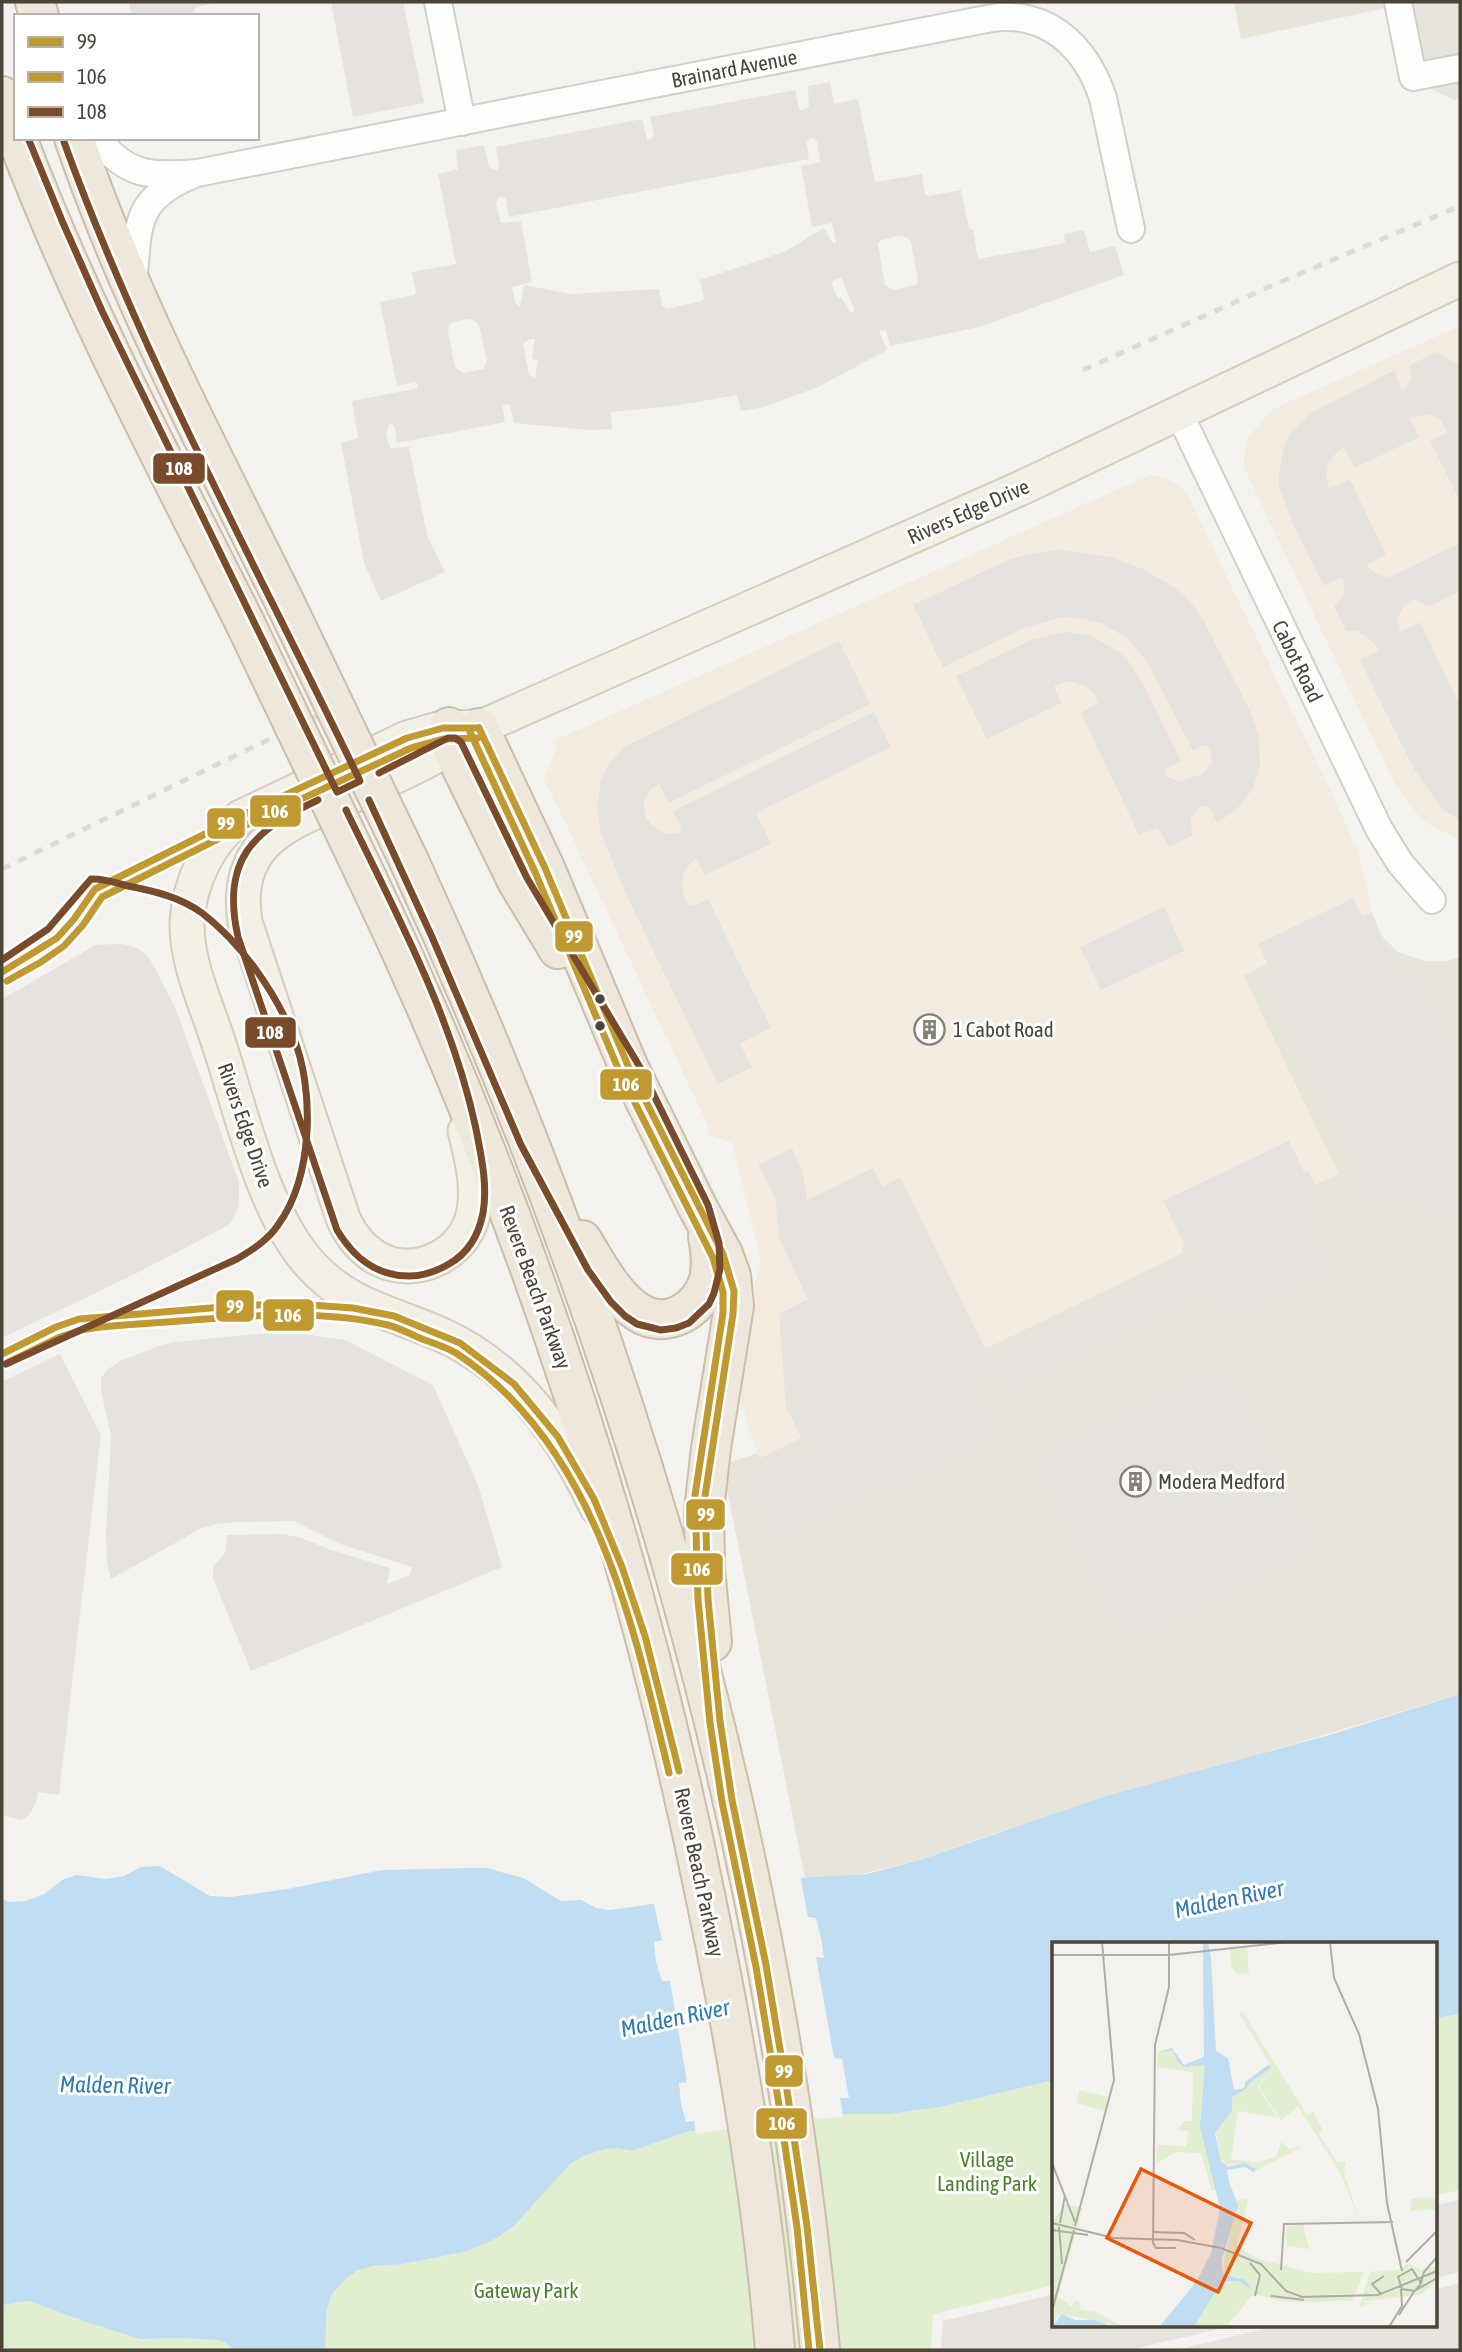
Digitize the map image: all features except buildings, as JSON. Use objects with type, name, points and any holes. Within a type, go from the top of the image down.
[{"type":"highway","name":"Revere Beach Parkway","points":[[2,96],[14,131]]},
{"type":"highway","name":"Revere Beach Parkway","points":[[17,140],[92,316],[369,880],[425,1005],[497,1180],[546,1312],[605,1493],[644,1632],[687,1809],[728,2009],[762,2233],[775,2350]]},
{"type":"highway","name":"Revere Beach Parkway","points":[[75,140],[133,287],[461,976],[591,1307],[659,1520],[696,1653],[732,1800],[782,2052],[807,2226],[820,2350]]},
{"type":"highway","points":[[460,734],[517,881],[629,1068],[723,1254],[734,1291],[733,1314],[711,1448],[704,1510],[708,1599],[720,1721],[732,1800]]},
{"type":"highway","points":[[528,1141],[585,1245],[613,1288],[632,1308],[647,1317],[662,1320],[677,1317],[690,1309],[706,1288],[710,1252],[698,1208]]},
{"type":"main road","name":"Rivers Edge Drive","points":[[425,1005],[462,1117],[472,1162],[475,1197],[470,1224],[454,1249],[425,1263],[399,1265],[383,1261],[368,1252],[356,1240],[343,1218],[248,934],[243,910],[244,887],[248,869],[269,839],[286,827],[420,765],[460,734],[975,509],[1458,281]]},
{"type":"main road","name":"Rivers Edge Drive","points":[[460,734],[407,738],[248,812],[233,823],[214,844],[192,894],[187,923],[193,962],[264,1182],[290,1238],[321,1275],[348,1296],[363,1305],[468,1348],[494,1366],[526,1396],[567,1452],[591,1496],[612,1542],[644,1632]]},
{"type":"street","points":[[438,2],[462,122]]},
{"type":"street","points":[[1398,2],[1413,77],[1460,68]]},
{"type":"street","name":"Brainard Avenue","points":[[99,140],[113,158],[123,165],[162,181],[992,18],[1024,17],[1040,22],[1063,37],[1084,59],[1096,78],[1103,97],[1131,229]]},
{"type":"street","points":[[2,137],[33,182]]},
{"type":"street","points":[[133,287],[138,228],[143,213],[162,181]]},
{"type":"street","name":"Cabot Road","points":[[1179,413],[1379,829],[1401,863],[1432,900]]},
{"type":"shaded area","points":[[129,2],[216,2],[196,7],[193,14],[132,14]]},
{"type":"shaded area","points":[[331,2],[403,2],[424,103],[353,117]]},
{"type":"shaded area","points":[[1234,2],[1460,2],[1460,98],[1454,100],[1407,78],[1391,7],[1241,39]]},
{"type":"shaded area","points":[[830,82],[834,104],[858,99],[875,182],[922,174],[925,194],[928,196],[961,190],[978,259],[1065,243],[1064,234],[1084,230],[1090,252],[1115,246],[1124,275],[979,327],[890,346],[886,330],[879,331],[887,350],[818,387],[764,407],[741,411],[737,395],[674,406],[611,412],[612,429],[590,430],[514,423],[510,405],[502,404],[505,422],[397,443],[395,428],[389,424],[386,434],[390,448],[409,447],[427,535],[445,572],[381,601],[364,563],[341,443],[358,438],[352,401],[418,388],[415,382],[397,386],[380,302],[414,295],[416,293],[412,272],[456,264],[438,174],[458,169],[456,150],[484,145],[489,167],[495,170],[499,165],[496,147],[642,119],[647,140],[654,135],[650,117],[795,90],[799,109],[802,110],[809,106],[808,86]],"holes":[[[812,138],[817,141],[820,162],[801,166],[812,227],[832,223],[836,244],[824,228],[784,252],[700,280],[704,298],[702,301],[666,309],[662,305],[659,289],[570,294],[524,285],[520,307],[515,303],[512,287],[532,282],[521,221],[501,223],[496,203],[498,198],[505,197],[509,217],[809,159],[806,141]],[[902,235],[911,241],[918,282],[915,285],[893,290],[885,285],[878,243]],[[841,277],[854,309],[853,313],[841,297],[838,298],[833,281]],[[465,319],[473,320],[479,325],[487,362],[483,369],[463,373],[455,367],[449,325]],[[535,339],[532,359],[538,360],[535,379],[529,374],[523,344]]]},
{"type":"shaded area","points":[[1460,326],[1460,841],[1422,820],[1395,785],[1244,468],[1244,455],[1248,437],[1273,409]]},
{"type":"shaded area","points":[[1438,351],[1443,357],[1460,365],[1460,501],[1430,441],[1448,432],[1433,415],[1409,417],[1419,437],[1355,468],[1344,447],[1333,456],[1326,475],[1329,489],[1350,479],[1386,555],[1366,565],[1378,575],[1390,577],[1460,543],[1460,591],[1430,606],[1413,599],[1403,607],[1397,618],[1400,632],[1420,622],[1460,706],[1460,820],[1443,810],[1415,771],[1360,660],[1380,650],[1365,635],[1346,631],[1334,606],[1344,596],[1344,581],[1342,577],[1324,586],[1292,522],[1279,486],[1285,444],[1291,432],[1312,412],[1395,370],[1402,392],[1411,379],[1410,365]]},
{"type":"shaded area","points":[[1150,475],[1163,477],[1179,485],[1187,494],[1360,857],[1372,912],[1243,976],[1339,1174],[1181,1248],[1183,1253],[760,1458],[749,1430],[741,1397],[741,1379],[745,1321],[761,1261],[732,1143],[708,1134],[709,1128],[544,778],[557,748],[553,741]]},
{"type":"shaded area","points":[[1057,550],[1112,557],[1145,570],[1174,587],[1191,603],[1204,621],[1252,715],[1259,738],[1260,765],[1253,789],[1236,810],[1217,823],[1209,807],[1200,806],[1190,819],[1193,835],[1169,847],[1158,828],[1139,835],[1081,713],[1098,703],[1087,687],[1070,681],[1054,686],[1061,703],[987,739],[956,676],[1031,640],[1066,632],[1092,636],[1119,652],[1142,682],[1181,761],[1165,770],[1166,776],[1179,782],[1202,774],[1212,763],[1210,747],[1204,745],[1193,751],[1148,663],[1128,639],[1103,624],[1063,617],[1024,628],[943,667],[913,605],[1010,559]]},
{"type":"shaded area","points":[[839,641],[870,704],[669,803],[659,784],[650,790],[644,802],[645,815],[651,825],[666,834],[677,833],[682,830],[673,811],[874,712],[891,747],[756,813],[771,844],[705,875],[696,858],[684,871],[682,885],[685,899],[688,904],[694,906],[708,899],[771,1028],[740,1044],[752,1067],[718,1084],[630,903],[601,834],[597,807],[601,781],[607,766],[626,746]]},
{"type":"shaded area","points":[[1353,898],[1361,914],[1371,919],[1402,976],[1419,968],[1460,1050],[1460,1207],[1421,1226],[1407,1198],[1386,1208],[1258,944]]},
{"type":"shaded area","points":[[1164,907],[1184,951],[1101,990],[1080,947]]},
{"type":"shaded area","points":[[1371,911],[1382,936],[1398,952],[1425,961],[1447,961],[1460,957],[1460,1694],[990,1835],[917,1861],[848,1877],[805,1878],[722,1465],[758,1453],[759,1458],[1183,1252],[1181,1248],[1338,1174],[1243,975]]},
{"type":"shaded area","points":[[120,944],[142,951],[151,961],[175,1007],[239,1182],[239,1205],[231,1223],[225,1227],[2,1338],[2,999],[96,945]]},
{"type":"shaded area","points":[[1289,1141],[1323,1202],[1306,1210],[1334,1270],[1238,1317],[1223,1287],[1010,1391],[995,1360],[1193,1263],[1163,1201]]},
{"type":"shaded area","points":[[792,1148],[802,1171],[807,1200],[873,1168],[882,1187],[900,1177],[996,1370],[976,1380],[1001,1431],[786,1537],[755,1476],[807,1450],[786,1407],[779,1314],[808,1299],[779,1238],[775,1197],[758,1165]]},
{"type":"shaded area","points":[[257,1334],[302,1334],[345,1340],[433,1385],[478,1485],[502,1567],[251,1671],[213,1578],[213,1567],[225,1553],[227,1535],[283,1534],[302,1538],[390,1568],[387,1584],[410,1575],[412,1567],[337,1543],[294,1521],[237,1522],[202,1528],[111,1579],[107,1564],[106,1534],[111,1436],[101,1391],[101,1378],[120,1361],[159,1346],[174,1342]]},
{"type":"shaded area","points":[[60,1354],[101,1435],[59,1795],[38,1792],[29,1815],[21,1820],[2,1815],[2,1382]]},
{"type":"shaded area","points":[[1229,1365],[1319,1549],[1135,1639],[1045,1455]]},
{"type":"shaded area","points":[[1460,2200],[1460,2272],[1438,2278],[1438,2205]]},
{"type":"shaded area","points":[[1460,2283],[1460,2350],[1176,2350],[1269,2328],[1438,2328],[1438,2288]]},
{"type":"shaded area","points":[[1052,2294],[1052,2328],[1223,2328],[1129,2350],[941,2350],[943,2321]]},
{"type":"green space","points":[[1460,2014],[1460,2190],[1438,2195],[1438,2018]]},
{"type":"green space","points":[[1052,2080],[1052,2285],[933,2314],[931,2350],[325,2350],[327,2308],[332,2294],[346,2278],[358,2270],[373,2266],[403,2264],[468,2251],[495,2239],[514,2226],[570,2164],[586,2155],[604,2149],[632,2151],[686,2132],[730,2124],[819,2114],[889,2114],[940,2107]]},
{"type":"green space","points":[[29,2301],[140,2339],[218,2340],[233,2350],[2,2350],[2,2305]]},
{"type":"water","name":"Malden River","points":[[1460,1694],[1460,2014],[1438,2018],[1438,1942],[1052,1942],[1052,2080],[940,2107],[889,2114],[819,2114],[730,2124],[686,2132],[632,2151],[605,2149],[586,2155],[570,2164],[514,2226],[495,2239],[468,2251],[403,2264],[373,2266],[358,2270],[346,2278],[332,2294],[327,2308],[325,2350],[233,2350],[218,2340],[140,2339],[29,2301],[2,2305],[2,1899],[9,1902],[26,1901],[44,1894],[64,1879],[77,1875],[106,1879],[124,1876],[141,1867],[160,1866],[210,1896],[231,1897],[382,1870],[487,1868],[523,1878],[561,1901],[581,1900],[596,1908],[609,1910],[800,1878],[867,1874],[917,1861],[1106,1796],[1333,1734]]},
{"type":"pier","points":[[800,1875],[808,1917],[816,1918],[821,1938],[824,1958],[816,1957],[834,2058],[842,2059],[849,2098],[840,2098],[843,2117],[776,2121],[696,2134],[694,2121],[686,2122],[681,2103],[679,2083],[687,2082],[670,1981],[662,1981],[656,1961],[654,1942],[662,1940],[653,1900]]},
{"type":"railway","points":[[1083,370],[1460,206]]},
{"type":"railway","points":[[2,869],[319,715]]},
{"type":"transit line","name":"108","points":[[29,140],[102,311],[337,792],[360,781],[166,386],[96,224],[64,142]]},
{"type":"transit line","name":"99","points":[[2,972],[57,938],[95,889],[249,812],[407,738],[443,728],[479,728]]},
{"type":"transit line","name":"99","points":[[479,728],[545,868],[629,1068],[723,1254],[734,1291],[733,1314],[705,1496],[708,1599],[720,1721],[732,1800],[766,1965],[788,2097],[807,2226],[820,2350]]},
{"type":"transit line","name":"106","points":[[470,732],[535,872],[620,1073],[713,1258],[723,1292],[723,1313],[695,1495],[698,1600],[710,1723],[722,1802],[756,1967],[778,2099],[797,2227],[809,2350]]},
{"type":"transit line","name":"108","points":[[369,800],[432,937],[521,1145],[588,1270],[611,1302],[637,1324],[661,1330],[689,1323],[709,1304],[720,1269],[719,1243],[708,1205],[641,1069],[527,878],[461,742],[448,738],[379,773]]},
{"type":"transit line","name":"106","points":[[7,981],[64,946],[83,925],[102,897],[254,821],[411,748],[444,739],[478,738]]},
{"type":"transit line","name":"108","points":[[318,800],[275,824],[247,851],[238,868],[234,887],[238,937],[337,1230],[351,1249],[376,1269],[397,1275],[419,1275],[440,1269],[456,1260],[467,1249],[475,1235],[481,1221],[484,1202],[482,1160],[466,1087],[438,1006],[403,926],[346,810]]},
{"type":"transit line","name":"108","points":[[2,960],[48,929],[91,879],[147,890],[185,903],[202,913],[230,938],[277,1002],[300,1058],[307,1107],[307,1133],[298,1183],[290,1205],[265,1240],[237,1259],[6,1364]]},
{"type":"transit line","name":"99","points":[[2,1354],[56,1327],[79,1319],[247,1305],[353,1308],[394,1316],[460,1343],[514,1384],[558,1437],[594,1499],[622,1567],[645,1636],[679,1771]]},
{"type":"transit line","name":"106","points":[[7,1363],[60,1337],[81,1330],[266,1315],[364,1320],[401,1329],[456,1353],[504,1391],[543,1436],[575,1486],[601,1541],[622,1598],[669,1773]]},
{"type":"place","name":"1 Cabot Road","points":[[930,1029]]},
{"type":"place","name":"Modera Medford","points":[[1135,1481]]},
{"type":"park label","name":"Village Landing Park","points":[[987,2171]]},
{"type":"park label","name":"Gateway Park","points":[[526,2290]]}]
